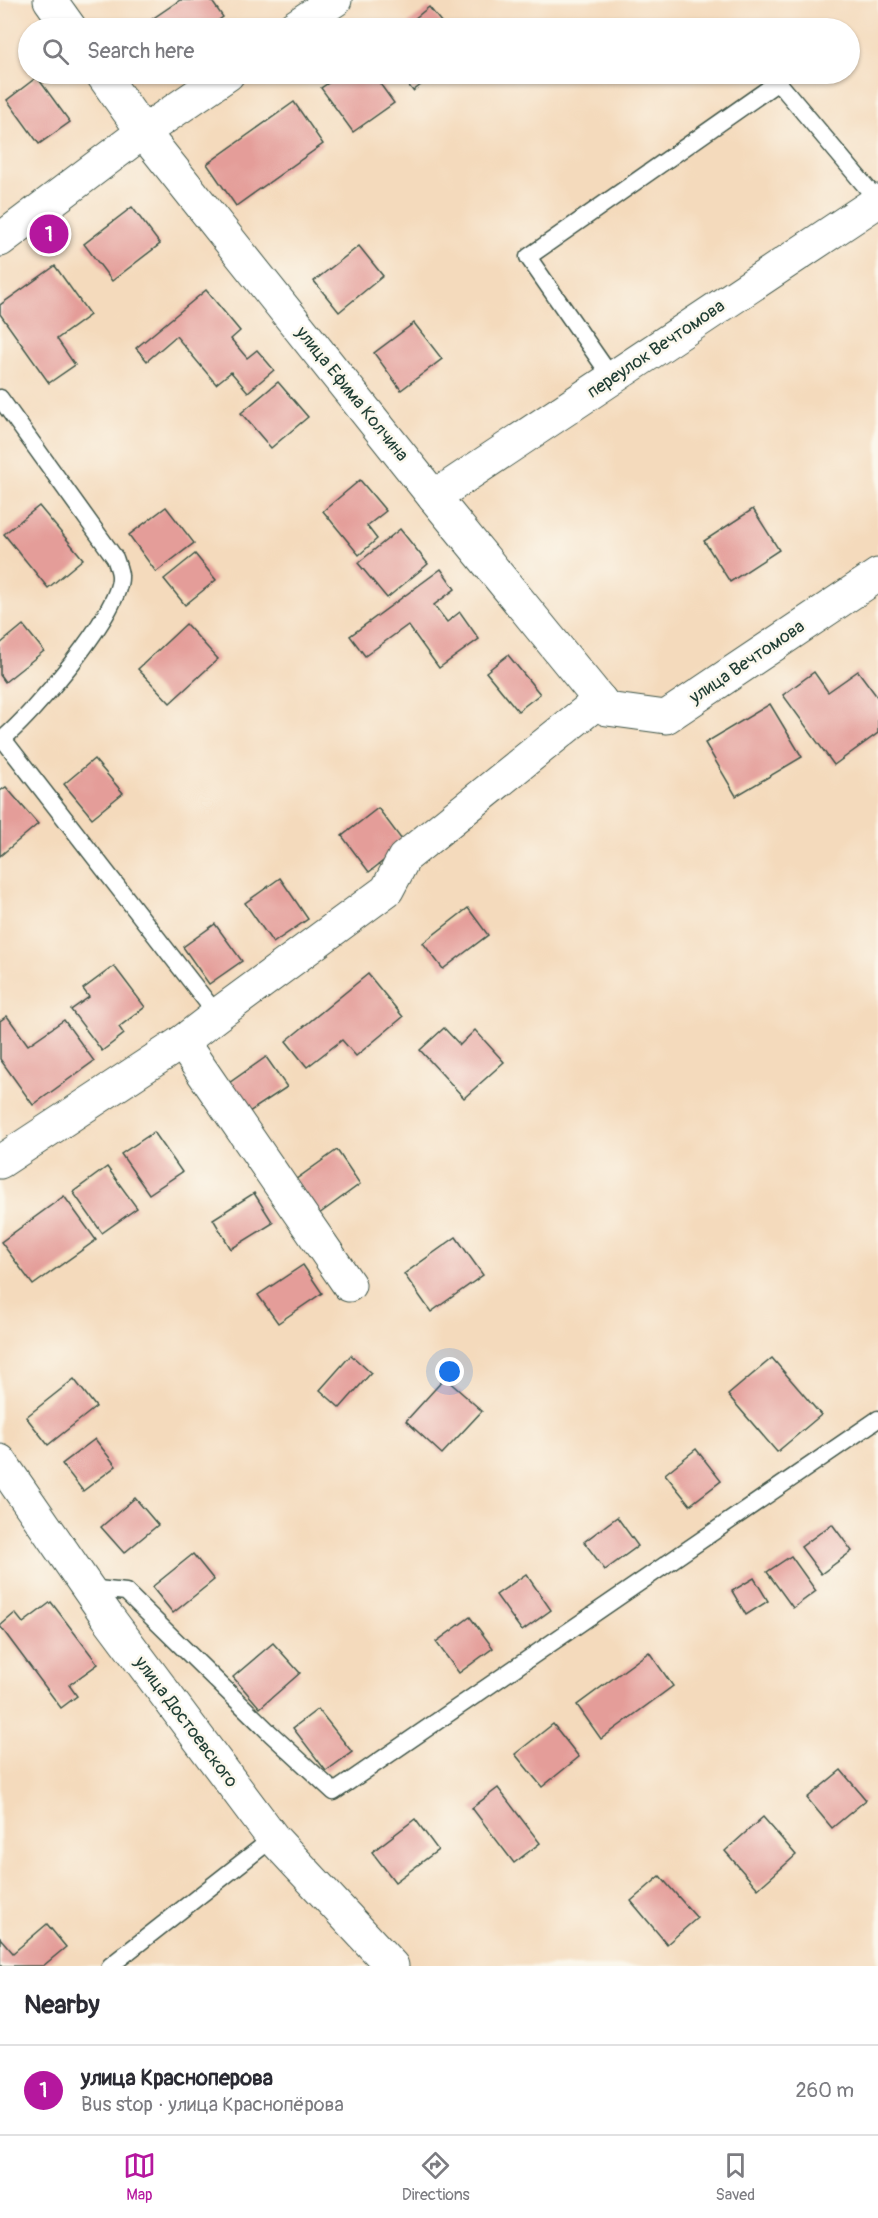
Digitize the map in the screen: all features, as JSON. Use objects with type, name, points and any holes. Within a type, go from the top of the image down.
[{"type":"street","points":[[50,0],[63,18]]},
{"type":"street","points":[[308,18],[335,0]]},
{"type":"street","name":"улица Ефима Колчина","points":[[109,84],[143,132],[434,497],[604,704]]},
{"type":"street","points":[[0,240],[143,132],[213,84]]},
{"type":"street","name":"переулок Вечтомова","points":[[434,497],[878,201]]},
{"type":"street","name":"улица Вечтомова","points":[[604,704],[666,717],[878,575]]},
{"type":"street","points":[[0,1162],[182,1042],[387,890],[404,858],[604,704]]},
{"type":"street","points":[[182,1042],[349,1285]]},
{"type":"street","name":"улица Достоевского","points":[[0,1461],[87,1588],[273,1838],[392,1966]]},
{"type":"lane","points":[[612,378],[528,257],[775,84]]},
{"type":"lane","points":[[780,84],[878,201]]},
{"type":"lane","points":[[0,398],[115,558],[121,577],[114,603],[73,663],[2,740],[216,1015]]},
{"type":"lane","points":[[87,1588],[126,1592],[271,1734],[334,1792],[878,1419]]},
{"type":"lane","points":[[110,1966],[273,1838]]},
{"type":"building","points":[[180,0],[211,0],[223,17],[222,18],[154,18]]},
{"type":"building","points":[[429,7],[438,18],[415,18]]},
{"type":"building","points":[[28,84],[42,84],[70,122],[39,144],[7,100]]},
{"type":"building","points":[[327,84],[380,84],[394,103],[353,132],[321,88]]},
{"type":"building","points":[[408,84],[422,84],[413,91]]},
{"type":"building","points":[[294,102],[323,144],[236,206],[207,164]]},
{"type":"building","points":[[132,207],[160,244],[112,281],[84,244]]},
{"type":"building","points":[[359,246],[383,276],[339,312],[314,281]]},
{"type":"building","points":[[55,266],[90,315],[57,339],[75,365],[49,383],[0,314],[0,305]]},
{"type":"building","points":[[206,290],[240,331],[231,339],[247,358],[257,350],[274,370],[248,392],[231,372],[216,384],[176,336],[147,361],[136,348]]},
{"type":"building","points":[[414,323],[442,359],[401,390],[374,353]]},
{"type":"building","points":[[278,382],[308,417],[271,448],[241,413]]},
{"type":"building","points":[[360,480],[386,511],[367,526],[377,539],[359,555],[323,511]]},
{"type":"building","points":[[39,506],[83,559],[48,588],[4,534]]},
{"type":"building","points":[[166,507],[194,543],[156,572],[129,535]]},
{"type":"building","points":[[753,509],[779,550],[730,582],[704,541]]},
{"type":"building","points":[[400,529],[428,564],[387,598],[358,563]]},
{"type":"building","points":[[195,554],[216,580],[185,605],[164,579]]},
{"type":"building","points":[[441,569],[455,589],[434,605],[447,622],[460,612],[479,639],[439,668],[408,625],[365,656],[350,636]]},
{"type":"building","points":[[186,624],[218,659],[170,703],[138,669]]},
{"type":"building","points":[[23,625],[44,651],[5,682],[0,675],[0,644]]},
{"type":"building","points":[[508,655],[540,694],[518,711],[486,672]]},
{"type":"building","points":[[858,671],[878,698],[878,733],[834,765],[783,695],[814,672],[828,692]]},
{"type":"building","points":[[770,704],[802,757],[736,796],[705,743]]},
{"type":"building","points":[[94,759],[123,793],[92,818],[64,784]]},
{"type":"building","points":[[6,787],[38,824],[0,856],[0,791]]},
{"type":"building","points":[[378,808],[405,844],[369,872],[342,836]]},
{"type":"building","points":[[280,878],[308,919],[273,943],[245,903]]},
{"type":"building","points":[[468,908],[488,935],[443,969],[423,943]]},
{"type":"building","points":[[215,924],[242,961],[209,984],[183,947]]},
{"type":"building","points":[[114,966],[145,1007],[119,1027],[124,1034],[102,1051],[71,1010],[89,997],[83,989]]},
{"type":"building","points":[[368,974],[403,1017],[356,1056],[342,1040],[307,1067],[286,1041]]},
{"type":"building","points":[[7,1016],[28,1045],[64,1020],[94,1061],[33,1105],[0,1059],[0,1021]]},
{"type":"building","points":[[444,1028],[460,1045],[475,1030],[504,1062],[464,1098],[420,1050]]},
{"type":"building","points":[[266,1057],[287,1087],[249,1112],[229,1083]]},
{"type":"building","points":[[154,1132],[182,1172],[149,1194],[121,1154]]},
{"type":"building","points":[[337,1150],[360,1184],[319,1214],[295,1180]]},
{"type":"building","points":[[107,1167],[137,1208],[102,1233],[73,1192]]},
{"type":"building","points":[[254,1193],[273,1223],[231,1249],[213,1219]]},
{"type":"building","points":[[64,1196],[96,1240],[33,1285],[1,1242]]},
{"type":"building","points":[[456,1237],[483,1275],[431,1312],[404,1274]]},
{"type":"building","points":[[303,1265],[322,1293],[278,1323],[258,1295]]},
{"type":"building","points":[[351,1355],[371,1373],[340,1408],[320,1390]]},
{"type":"building","points":[[772,1358],[821,1415],[777,1452],[728,1395]]},
{"type":"building","points":[[445,1378],[482,1411],[442,1454],[406,1421]]},
{"type":"building","points":[[74,1379],[96,1407],[48,1445],[26,1417]]},
{"type":"building","points":[[95,1439],[116,1466],[83,1491],[62,1464]]},
{"type":"building","points":[[696,1449],[721,1481],[690,1505],[665,1474]]},
{"type":"building","points":[[135,1498],[158,1525],[124,1553],[101,1527]]},
{"type":"building","points":[[617,1517],[638,1546],[605,1570],[584,1542]]},
{"type":"building","points":[[832,1524],[852,1551],[821,1574],[801,1547]]},
{"type":"building","points":[[193,1554],[214,1580],[173,1613],[152,1587]]},
{"type":"building","points":[[791,1556],[816,1591],[793,1608],[767,1572]]},
{"type":"building","points":[[526,1574],[551,1610],[522,1631],[496,1595]]},
{"type":"building","points":[[754,1578],[768,1601],[746,1615],[732,1591]]},
{"type":"building","points":[[51,1602],[98,1664],[69,1685],[77,1696],[61,1708],[0,1626],[15,1613],[23,1623]]},
{"type":"building","points":[[470,1617],[493,1648],[459,1673],[436,1642]]},
{"type":"building","points":[[273,1643],[300,1673],[260,1708],[233,1677]]},
{"type":"building","points":[[649,1652],[673,1686],[601,1739],[577,1705]]},
{"type":"building","points":[[318,1709],[352,1752],[326,1771],[293,1728]]},
{"type":"building","points":[[553,1724],[579,1757],[542,1787],[515,1754]]},
{"type":"building","points":[[841,1770],[866,1800],[832,1828],[807,1798]]},
{"type":"building","points":[[498,1788],[540,1843],[514,1863],[472,1808]]},
{"type":"building","points":[[763,1817],[796,1855],[758,1889],[725,1851]]},
{"type":"building","points":[[415,1819],[438,1850],[395,1882],[372,1852]]},
{"type":"building","points":[[660,1876],[697,1918],[667,1944],[631,1901]]},
{"type":"building","points":[[47,1924],[66,1947],[43,1966],[0,1966],[0,1938],[13,1953]]},
{"type":"place","name":"улица Красноперова","points":[[49,234]]}]
